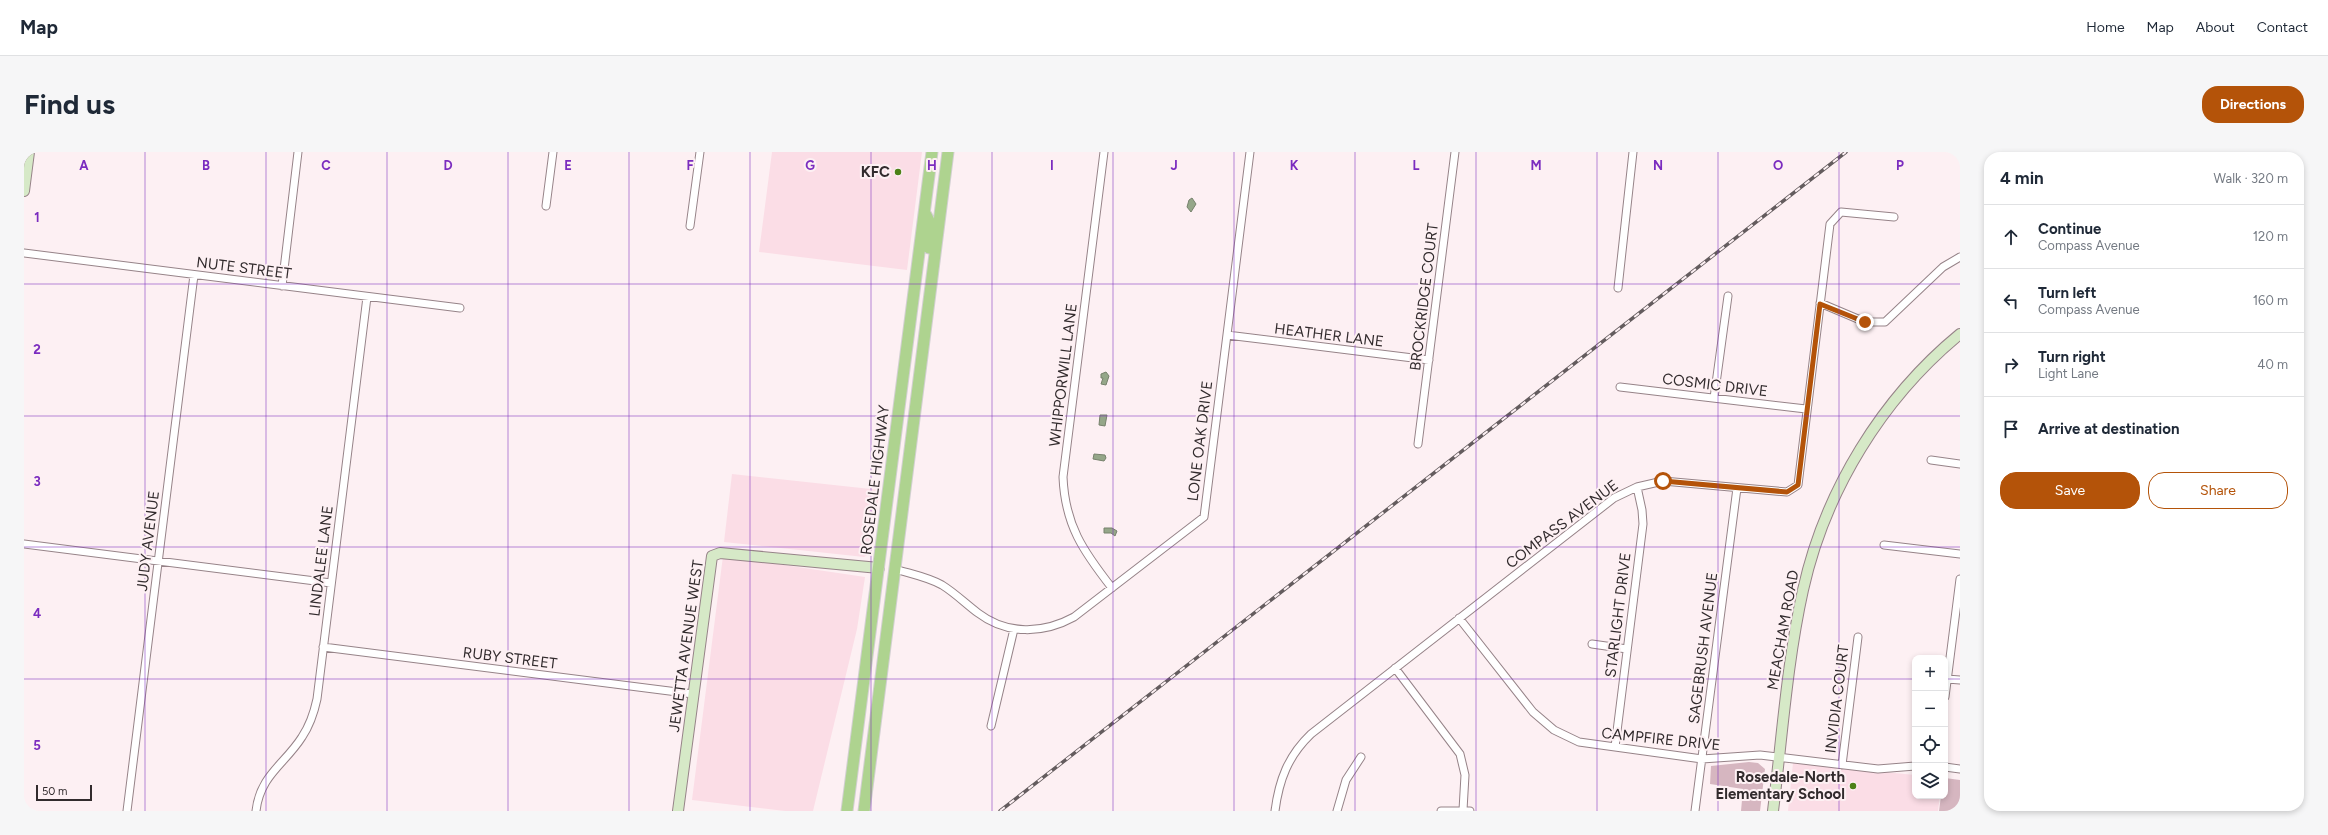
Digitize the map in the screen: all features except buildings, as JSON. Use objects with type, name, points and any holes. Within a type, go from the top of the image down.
[{"type":"main road","name":"ROSEDALE HIGHWAY","points":[[847,811],[932,152]]},
{"type":"main road","name":"ROSEDALE HIGHWAY","points":[[864,811],[948,152]]},
{"type":"main road","points":[[924,211],[930,223],[922,308],[925,332]]},
{"type":"main road","points":[[893,455],[896,478],[887,561],[895,569]]},
{"type":"main road","points":[[871,753],[870,714],[886,582],[885,573],[879,568]]},
{"type":"street","points":[[24,191],[29,152]]},
{"type":"street","points":[[282,286],[298,152]]},
{"type":"street","points":[[546,206],[553,152]]},
{"type":"street","points":[[690,226],[700,152]]},
{"type":"street","name":"WHIPPORWILL LANE","points":[[1104,152],[1063,476],[1066,506],[1073,529],[1087,556],[1112,588]]},
{"type":"street","name":"LONE OAK DRIVE","points":[[895,569],[941,584],[988,620],[1014,629],[1038,630],[1063,623],[1081,612],[1204,517],[1250,152]]},
{"type":"street","name":"BROCKRIDGE COURT","points":[[1418,444],[1455,152]]},
{"type":"street","points":[[1618,288],[1633,152]]},
{"type":"street","name":"COMPASS AVENUE","points":[[1275,811],[1281,778],[1286,765],[1302,743],[1395,668],[1614,498],[1637,487],[1656,482],[1676,481],[1787,492],[1798,485],[1806,409],[1830,224],[1841,212],[1894,217]]},
{"type":"street","name":"NUTE STREET","points":[[24,254],[460,308]]},
{"type":"street","points":[[1820,304],[1865,322],[1886,322],[1943,267],[1960,257]]},
{"type":"street","name":"JUDY AVENUE","points":[[127,811],[194,275]]},
{"type":"street","points":[[1714,398],[1728,296]]},
{"type":"street","name":"LINDALEE LANE","points":[[256,811],[259,796],[270,773],[295,747],[309,725],[317,699],[368,297]]},
{"type":"street","name":"MEACHAM ROAD","points":[[1773,811],[1797,622],[1803,590],[1818,540],[1832,503],[1863,445],[1897,398],[1936,355],[1960,334]]},
{"type":"street","name":"HEATHER LANE","points":[[1227,335],[1429,360]]},
{"type":"street","name":"COSMIC DRIVE","points":[[1620,387],[1806,409]]},
{"type":"street","points":[[1931,460],[1960,464]]},
{"type":"street","name":"STARLIGHT DRIVE","points":[[1615,747],[1643,524],[1637,487]]},
{"type":"street","name":"SAGEBRUSH AVENUE","points":[[1695,811],[1737,488]]},
{"type":"street","points":[[24,544],[331,583]]},
{"type":"street","points":[[1884,545],[1960,554]]},
{"type":"street","name":"JEWETTA AVENUE WEST","points":[[678,811],[712,556],[720,553],[879,568]]},
{"type":"street","points":[[1948,671],[1960,579]]},
{"type":"street","name":"CAMPFIRE DRIVE","points":[[1459,618],[1532,712],[1554,730],[1579,742],[1702,758],[1716,759],[1760,755],[1878,769],[1912,766]]},
{"type":"street","points":[[991,726],[1014,629]]},
{"type":"street","name":"INVIDIA COURT","points":[[1842,765],[1858,637]]},
{"type":"street","points":[[1592,644],[1627,649]]},
{"type":"street","name":"RUBY STREET","points":[[323,648],[693,694]]},
{"type":"street","points":[[1395,668],[1460,754],[1465,775],[1466,811],[1441,811]]},
{"type":"street","points":[[1948,679],[1960,680]]},
{"type":"street","points":[[1337,811],[1346,780],[1361,757]]},
{"type":"street","points":[[1948,768],[1960,769]]},
{"type":"shaded area","points":[[772,152],[922,152],[907,270],[759,252]]},
{"type":"shaded area","points":[[1192,198],[1196,204],[1191,212],[1187,207],[1189,200]]},
{"type":"shaded area","points":[[1106,372],[1109,376],[1106,385],[1101,384],[1103,378],[1101,378],[1101,374]]},
{"type":"shaded area","points":[[1100,415],[1107,415],[1105,426],[1099,425]]},
{"type":"shaded area","points":[[1094,454],[1105,455],[1106,458],[1104,461],[1093,459]]},
{"type":"shaded area","points":[[732,474],[880,490],[869,554],[864,557],[724,542]]},
{"type":"shaded area","points":[[1104,528],[1112,528],[1117,531],[1115,536],[1111,533],[1104,533]]},
{"type":"shaded area","points":[[723,556],[865,577],[857,629],[813,811],[785,811],[692,800]]},
{"type":"shaded area","points":[[1749,762],[1758,763],[1765,769],[1760,811],[1741,811],[1743,789],[1710,784],[1711,766]]},
{"type":"shaded area","name":"Rosedale-North Elementary School","points":[[1793,763],[1912,775],[1912,799],[1940,799],[1938,811],[1788,811]]},
{"type":"shaded area","points":[[1948,778],[1960,780],[1960,811],[1939,811],[1941,799],[1948,799]]},
{"type":"railway","points":[[1000,811],[1846,152]]},
{"type":"place","name":"KFC","points":[[898,172]]},
{"type":"place","name":"Rosedale-North Elementary School","points":[[1853,786]]},
{"type":"route","points":[[1663,481],[1787,492],[1798,485],[1806,409],[1820,304],[1865,322]]}]
